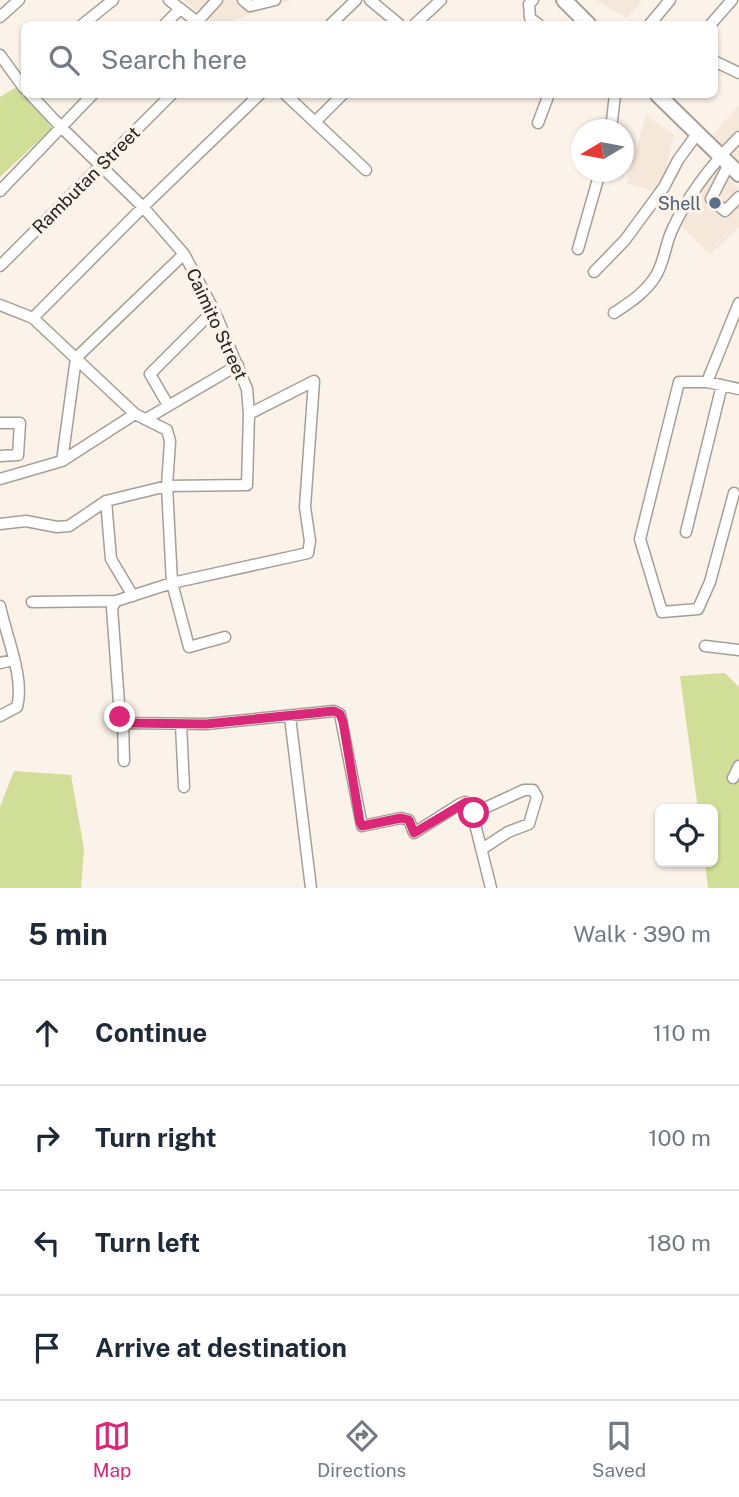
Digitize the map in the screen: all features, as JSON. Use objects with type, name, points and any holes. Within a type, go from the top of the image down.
[{"type":"highway","points":[[564,0],[583,21]]},
{"type":"highway","points":[[661,98],[729,165]]},
{"type":"street","points":[[0,17],[19,0]]},
{"type":"street","points":[[86,21],[113,0]]},
{"type":"street","points":[[169,0],[196,21]]},
{"type":"street","points":[[201,21],[217,0]]},
{"type":"street","points":[[243,0],[250,6],[273,0]]},
{"type":"street","points":[[334,21],[356,0]]},
{"type":"street","points":[[370,0],[395,21]]},
{"type":"street","points":[[418,21],[441,0]]},
{"type":"street","points":[[533,0],[529,4],[530,18],[534,21]]},
{"type":"street","points":[[652,21],[670,0]]},
{"type":"street","points":[[714,21],[732,0]]},
{"type":"street","points":[[167,21],[180,9]]},
{"type":"street","points":[[0,55],[21,85]]},
{"type":"street","points":[[718,62],[739,73]]},
{"type":"street","points":[[16,79],[21,74]]},
{"type":"street","name":"Caimito Street","points":[[0,524],[26,522],[63,528],[106,501],[167,486],[247,485],[247,389],[214,310],[184,254],[144,207],[34,98]]},
{"type":"street","points":[[0,190],[89,98]]},
{"type":"street","name":"Rambutan Street","points":[[0,266],[168,98]]},
{"type":"street","points":[[33,318],[256,98]]},
{"type":"street","points":[[289,98],[366,170]]},
{"type":"street","points":[[315,122],[339,98]]},
{"type":"street","points":[[538,124],[548,98]]},
{"type":"street","points":[[612,119],[615,98]]},
{"type":"street","points":[[594,272],[625,240],[664,187],[678,160],[697,134]]},
{"type":"street","points":[[739,137],[715,203],[725,211],[739,197]]},
{"type":"street","points":[[614,313],[636,298],[656,276],[672,231],[691,197],[729,165]]},
{"type":"street","points":[[578,249],[597,182]]},
{"type":"street","points":[[62,461],[76,358],[184,254]]},
{"type":"street","points":[[707,382],[739,303]]},
{"type":"street","points":[[0,305],[33,318],[135,414],[167,430],[170,441],[167,486],[172,583],[189,647],[225,637]]},
{"type":"street","points":[[168,405],[150,374],[214,310]]},
{"type":"street","points":[[146,419],[238,365]]},
{"type":"street","points":[[32,602],[116,601],[172,583],[308,553],[310,541],[305,507],[314,381],[249,414]]},
{"type":"street","points":[[734,493],[710,582],[698,609],[662,612],[640,539],[679,382],[707,382],[739,389]]},
{"type":"street","points":[[686,532],[722,385]]},
{"type":"street","points":[[0,479],[62,461],[135,414]]},
{"type":"street","points":[[0,424],[20,423],[19,474]]},
{"type":"street","points":[[0,456],[18,455]]},
{"type":"street","points":[[106,501],[111,559],[133,596]]},
{"type":"street","points":[[116,601],[112,608],[117,703],[123,722],[124,761]]},
{"type":"street","points":[[0,716],[17,707],[20,698],[14,660],[1,613]]},
{"type":"street","points":[[705,646],[739,650]]},
{"type":"street","points":[[0,663],[14,660]]},
{"type":"street","points":[[123,722],[181,724],[334,711],[340,714],[362,826],[401,818],[409,820],[414,833],[466,802],[474,813],[491,888]]},
{"type":"street","points":[[290,716],[311,888]]},
{"type":"street","points":[[181,724],[184,788]]},
{"type":"street","points":[[733,778],[739,766]]},
{"type":"street","points":[[474,813],[524,790],[533,790],[537,797],[529,824],[508,832],[482,849]]},
{"type":"shaded area","points":[[183,0],[292,0],[232,21],[210,21]]},
{"type":"shaded area","points":[[595,0],[642,0],[627,18]]},
{"type":"shaded area","points":[[739,105],[739,161],[712,136]]},
{"type":"shaded area","points":[[646,115],[674,135],[660,193],[627,183],[634,182],[634,158]]},
{"type":"shaded area","points":[[715,166],[739,189],[739,227],[710,255],[681,226]]},
{"type":"green space","points":[[18,86],[21,98],[28,98],[52,128],[0,177],[0,97]]},
{"type":"green space","points":[[725,673],[739,687],[739,888],[708,888],[706,867],[718,867],[718,804],[697,804],[680,676]]},
{"type":"green space","points":[[14,771],[71,775],[84,849],[81,888],[0,888],[0,807]]},
{"type":"place","name":"Shell","points":[[715,203]]},
{"type":"route","points":[[120,717],[123,722],[129,723],[206,724],[334,711],[340,714],[343,722],[362,826],[401,818],[409,820],[414,833],[466,802],[474,813]]}]
